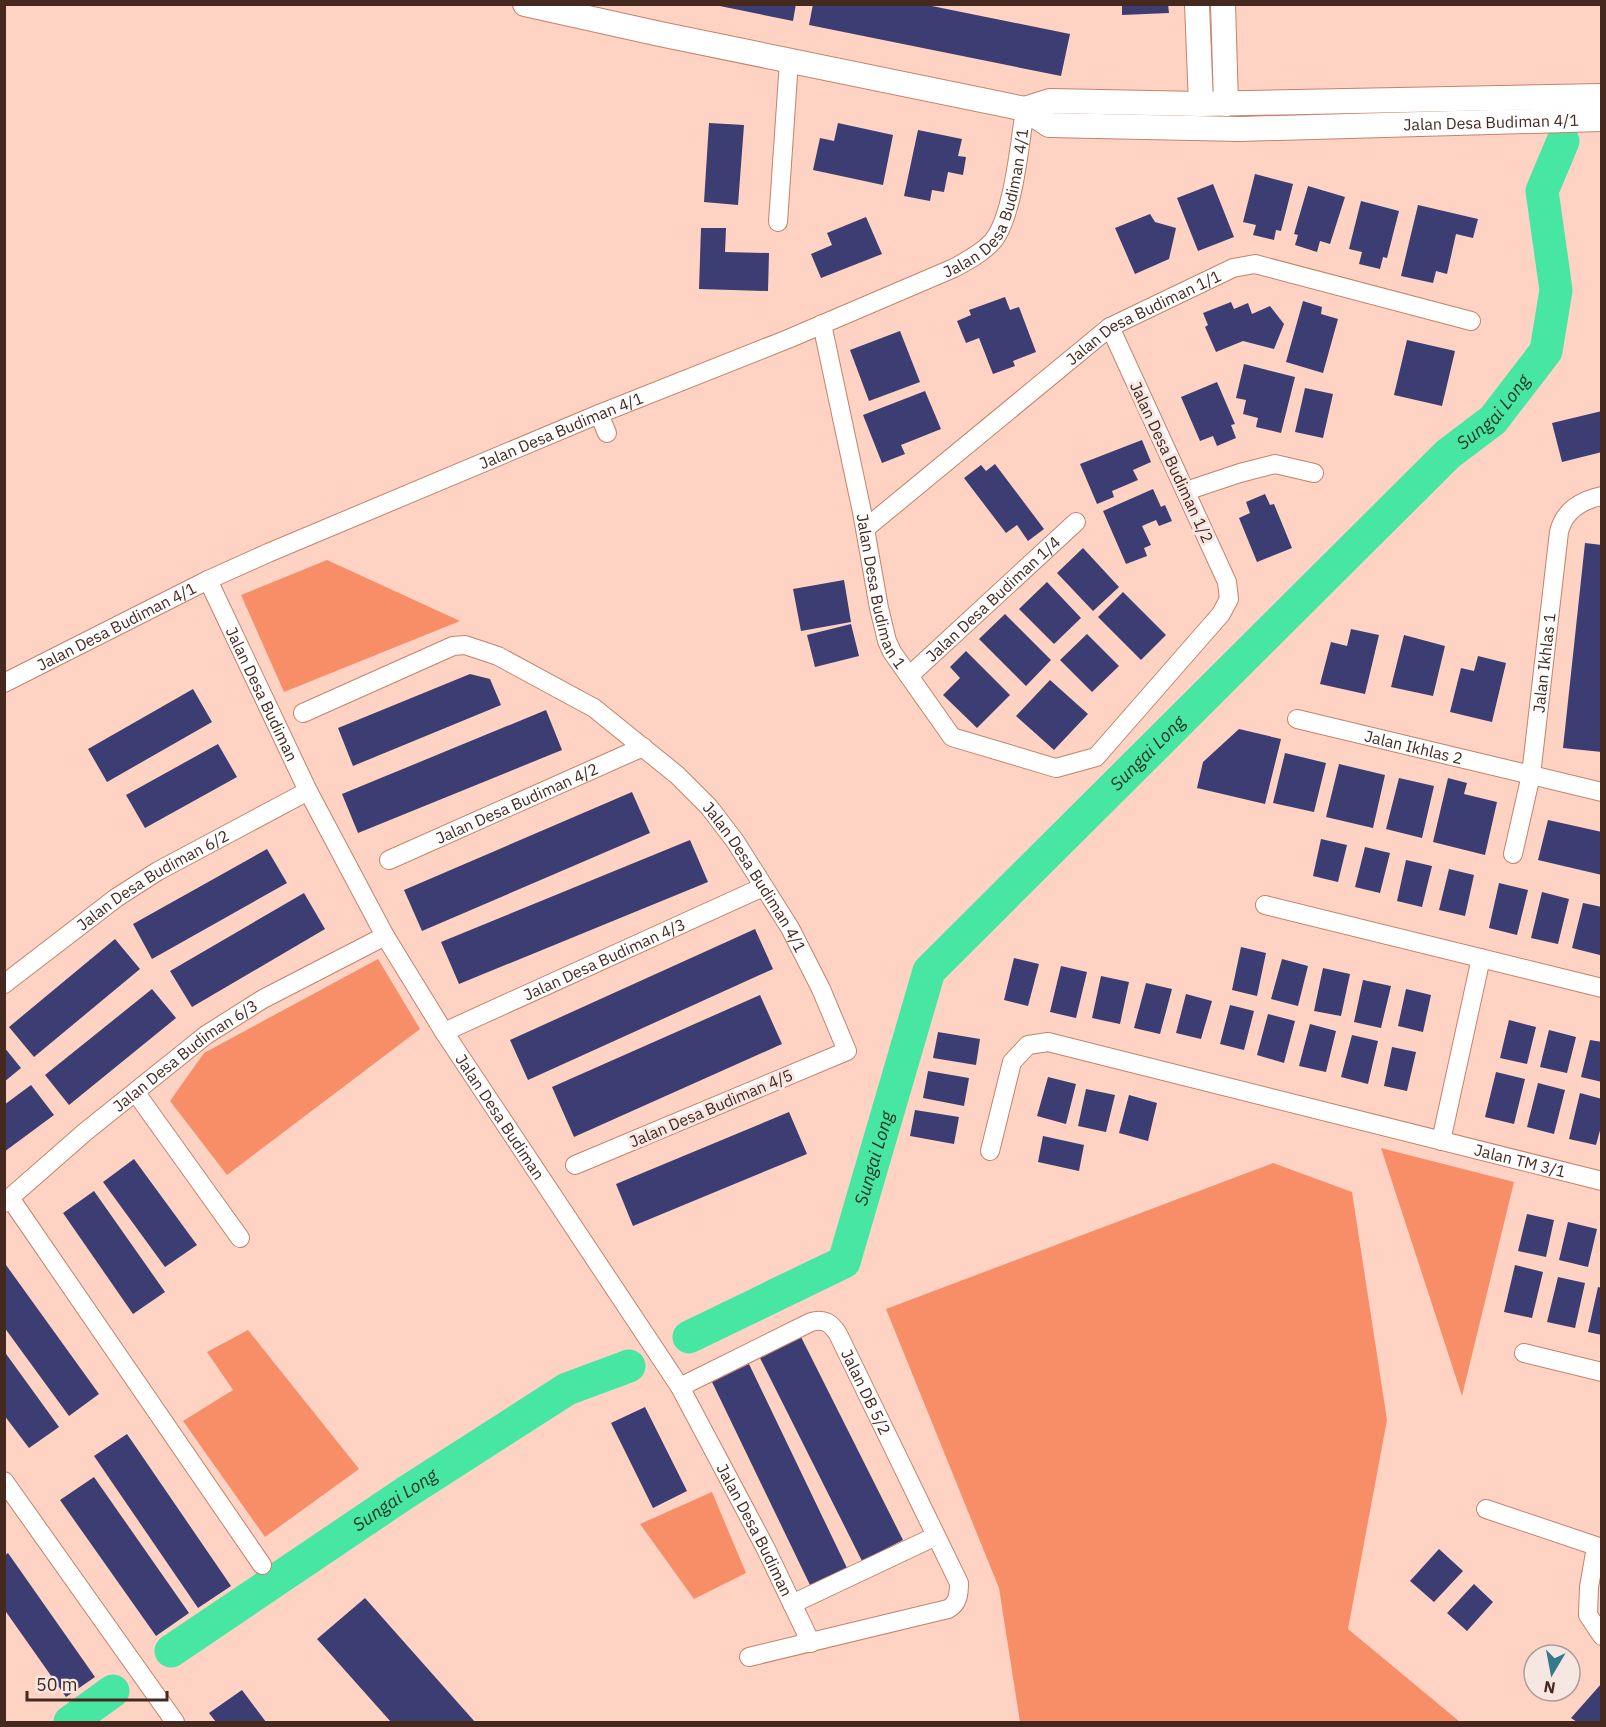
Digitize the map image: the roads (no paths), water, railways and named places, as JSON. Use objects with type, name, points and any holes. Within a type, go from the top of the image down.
[{"type":"street","name":"Jalan Desa Budiman 4/1","points":[[525,4],[1025,109],[1049,125],[1209,113],[1280,103],[1602,96]]},
{"type":"street","points":[[1197,4],[1199,44],[1209,113]]},
{"type":"street","points":[[1209,113],[1224,52],[1223,4]]},
{"type":"street","points":[[1151,103],[1178,91],[1184,85],[1199,44]]},
{"type":"street","points":[[1224,52],[1234,82],[1255,96],[1280,103]]},
{"type":"street","points":[[778,222],[789,61]]},
{"type":"street","name":"Jalan Desa Budiman 4/1","points":[[1025,109],[1050,101],[1151,103],[1209,113],[1240,129],[1602,119]]},
{"type":"street","name":"Jalan Desa Budiman 4/1","points":[[4,683],[208,580],[267,553],[954,268],[980,253],[993,241],[1003,225],[1009,208],[1025,109]]},
{"type":"street","name":"Jalan Desa Budiman 1/1","points":[[866,528],[1110,327],[1233,268],[1255,264],[1471,321]]},
{"type":"street","name":"Jalan Desa Budiman 1","points":[[822,324],[866,528],[885,634],[892,652],[952,737],[1056,768]]},
{"type":"street","name":"Jalan Desa Budiman 1/2","points":[[1056,768],[1096,757],[1221,614],[1229,599],[1227,582],[1110,327]]},
{"type":"street","points":[[599,414],[607,434]]},
{"type":"street","points":[[1186,491],[1275,464],[1314,473]]},
{"type":"street","name":"Jalan Ikhlas 1","points":[[1513,854],[1531,775],[1558,532],[1560,524],[1569,511],[1577,505],[1602,496]]},
{"type":"street","name":"Jalan Desa Budiman 1/4","points":[[909,676],[1076,522]]},
{"type":"street","name":"Jalan Desa Budiman","points":[[208,580],[308,791],[385,936],[444,1032],[680,1387],[765,1547],[811,1643]]},
{"type":"street","name":"Jalan Desa Budiman 4/1","points":[[303,712],[447,649],[465,645],[498,656],[594,708],[677,775],[709,807],[735,840],[790,928],[821,989],[847,1051]]},
{"type":"street","name":"Jalan Ikhlas 2","points":[[1297,719],[1602,792]]},
{"type":"street","name":"Jalan Desa Budiman 4/2","points":[[389,860],[643,747]]},
{"type":"street","name":"Jalan Desa Budiman 6/2","points":[[4,984],[108,904],[158,871],[308,791]]},
{"type":"street","name":"Jalan Desa Budiman 4/3","points":[[444,1032],[763,887]]},
{"type":"street","points":[[1265,905],[1602,988]]},
{"type":"street","name":"Jalan Desa Budiman 6/3","points":[[7,1201],[85,1132],[229,1018],[385,936]]},
{"type":"street","points":[[1441,1141],[1481,958]]},
{"type":"street","name":"Jalan TM 3/1","points":[[990,1151],[1012,1062],[1028,1045],[1048,1042],[1602,1181]]},
{"type":"street","name":"Jalan Desa Budiman 4/5","points":[[575,1165],[847,1051]]},
{"type":"street","points":[[136,1093],[240,1238]]},
{"type":"street","points":[[7,1201],[262,1565]]},
{"type":"street","name":"Jalan DB 5/2","points":[[680,1387],[819,1319],[829,1323],[838,1334],[960,1583],[957,1600],[948,1609],[811,1643]]},
{"type":"street","points":[[1524,1353],[1602,1372]]},
{"type":"street","points":[[4,1481],[176,1722]]},
{"type":"street","points":[[1486,1509],[1599,1547],[1588,1587],[1588,1615],[1602,1636]]},
{"type":"street","points":[[792,1604],[936,1536]]},
{"type":"street","points":[[749,1657],[811,1643]]},
{"type":"waterway","name":"Sungai Long","points":[[689,1337],[844,1262],[929,971],[1448,454],[1493,420],[1546,351],[1556,290],[1542,191],[1563,141]]},
{"type":"waterway","name":"Sungai Long","points":[[171,1651],[405,1493],[567,1389],[629,1366]]},
{"type":"waterway","name":"Sungai Long","points":[[70,1722],[113,1691]]}]
